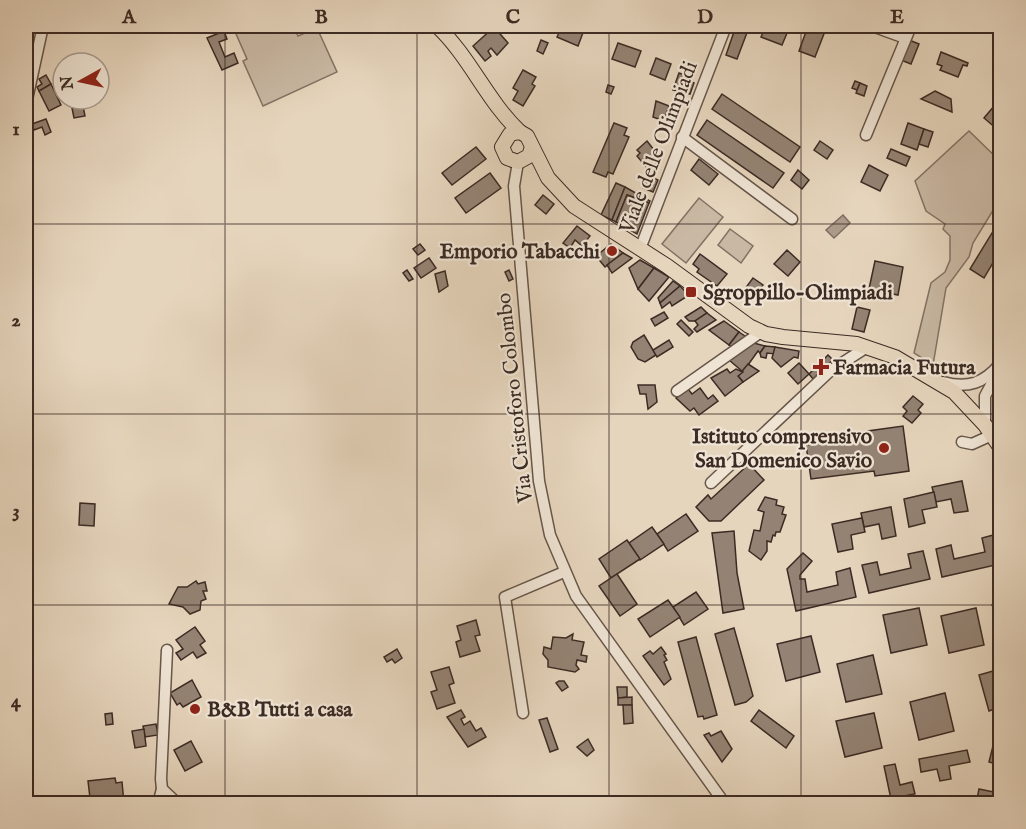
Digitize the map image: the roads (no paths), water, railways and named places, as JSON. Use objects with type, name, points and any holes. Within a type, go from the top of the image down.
[{"type":"main road","points":[[437,26],[461,53],[493,102],[520,132],[530,139],[548,178]]},
{"type":"main road","points":[[493,102],[507,158],[534,167],[548,178],[574,206],[761,332],[783,337],[843,341],[895,357],[937,380],[966,404],[995,439]]},
{"type":"main road","points":[[503,149],[506,137],[520,132]]},
{"type":"main road","points":[[519,162],[529,156],[532,147]]},
{"type":"street","points":[[26,104],[43,26]]},
{"type":"street","name":"Viale delle Olimpiadi","points":[[640,249],[726,26]]},
{"type":"street","points":[[872,26],[905,38]]},
{"type":"street","points":[[866,135],[911,26]]},
{"type":"street","points":[[682,137],[792,219]]},
{"type":"street","points":[[503,149],[514,186]]},
{"type":"street","points":[[514,186],[519,162]]},
{"type":"street","name":"Via Cristoforo Colombo","points":[[514,186],[539,481],[550,535],[564,572],[590,617],[725,804]]},
{"type":"street","points":[[677,391],[761,332]]},
{"type":"street","points":[[711,483],[830,371],[846,351],[843,341]]},
{"type":"street","points":[[830,371],[867,347]]},
{"type":"street","points":[[937,380],[955,385],[973,384],[984,380],[1000,365]]},
{"type":"street","points":[[962,442],[972,444],[995,439],[985,396],[1000,365]]},
{"type":"street","points":[[966,404],[973,384]]},
{"type":"street","points":[[966,404],[985,396]]},
{"type":"street","points":[[523,713],[505,597],[564,572]]},
{"type":"street","points":[[158,804],[162,789],[167,650]]},
{"type":"street","points":[[162,789],[178,804]]},
{"type":"place","name":"Emporio Tabacchi","points":[[612,251]]},
{"type":"place","name":"Sgroppillo-Olimpiadi","points":[[691,292]]},
{"type":"place","name":"Farmacia Futura","points":[[821,367]]},
{"type":"place","name":"Istituto comprensivo San Domenico Savio","points":[[884,448]]},
{"type":"place","name":"B&B Tutti a casa","points":[[195,709]]}]
